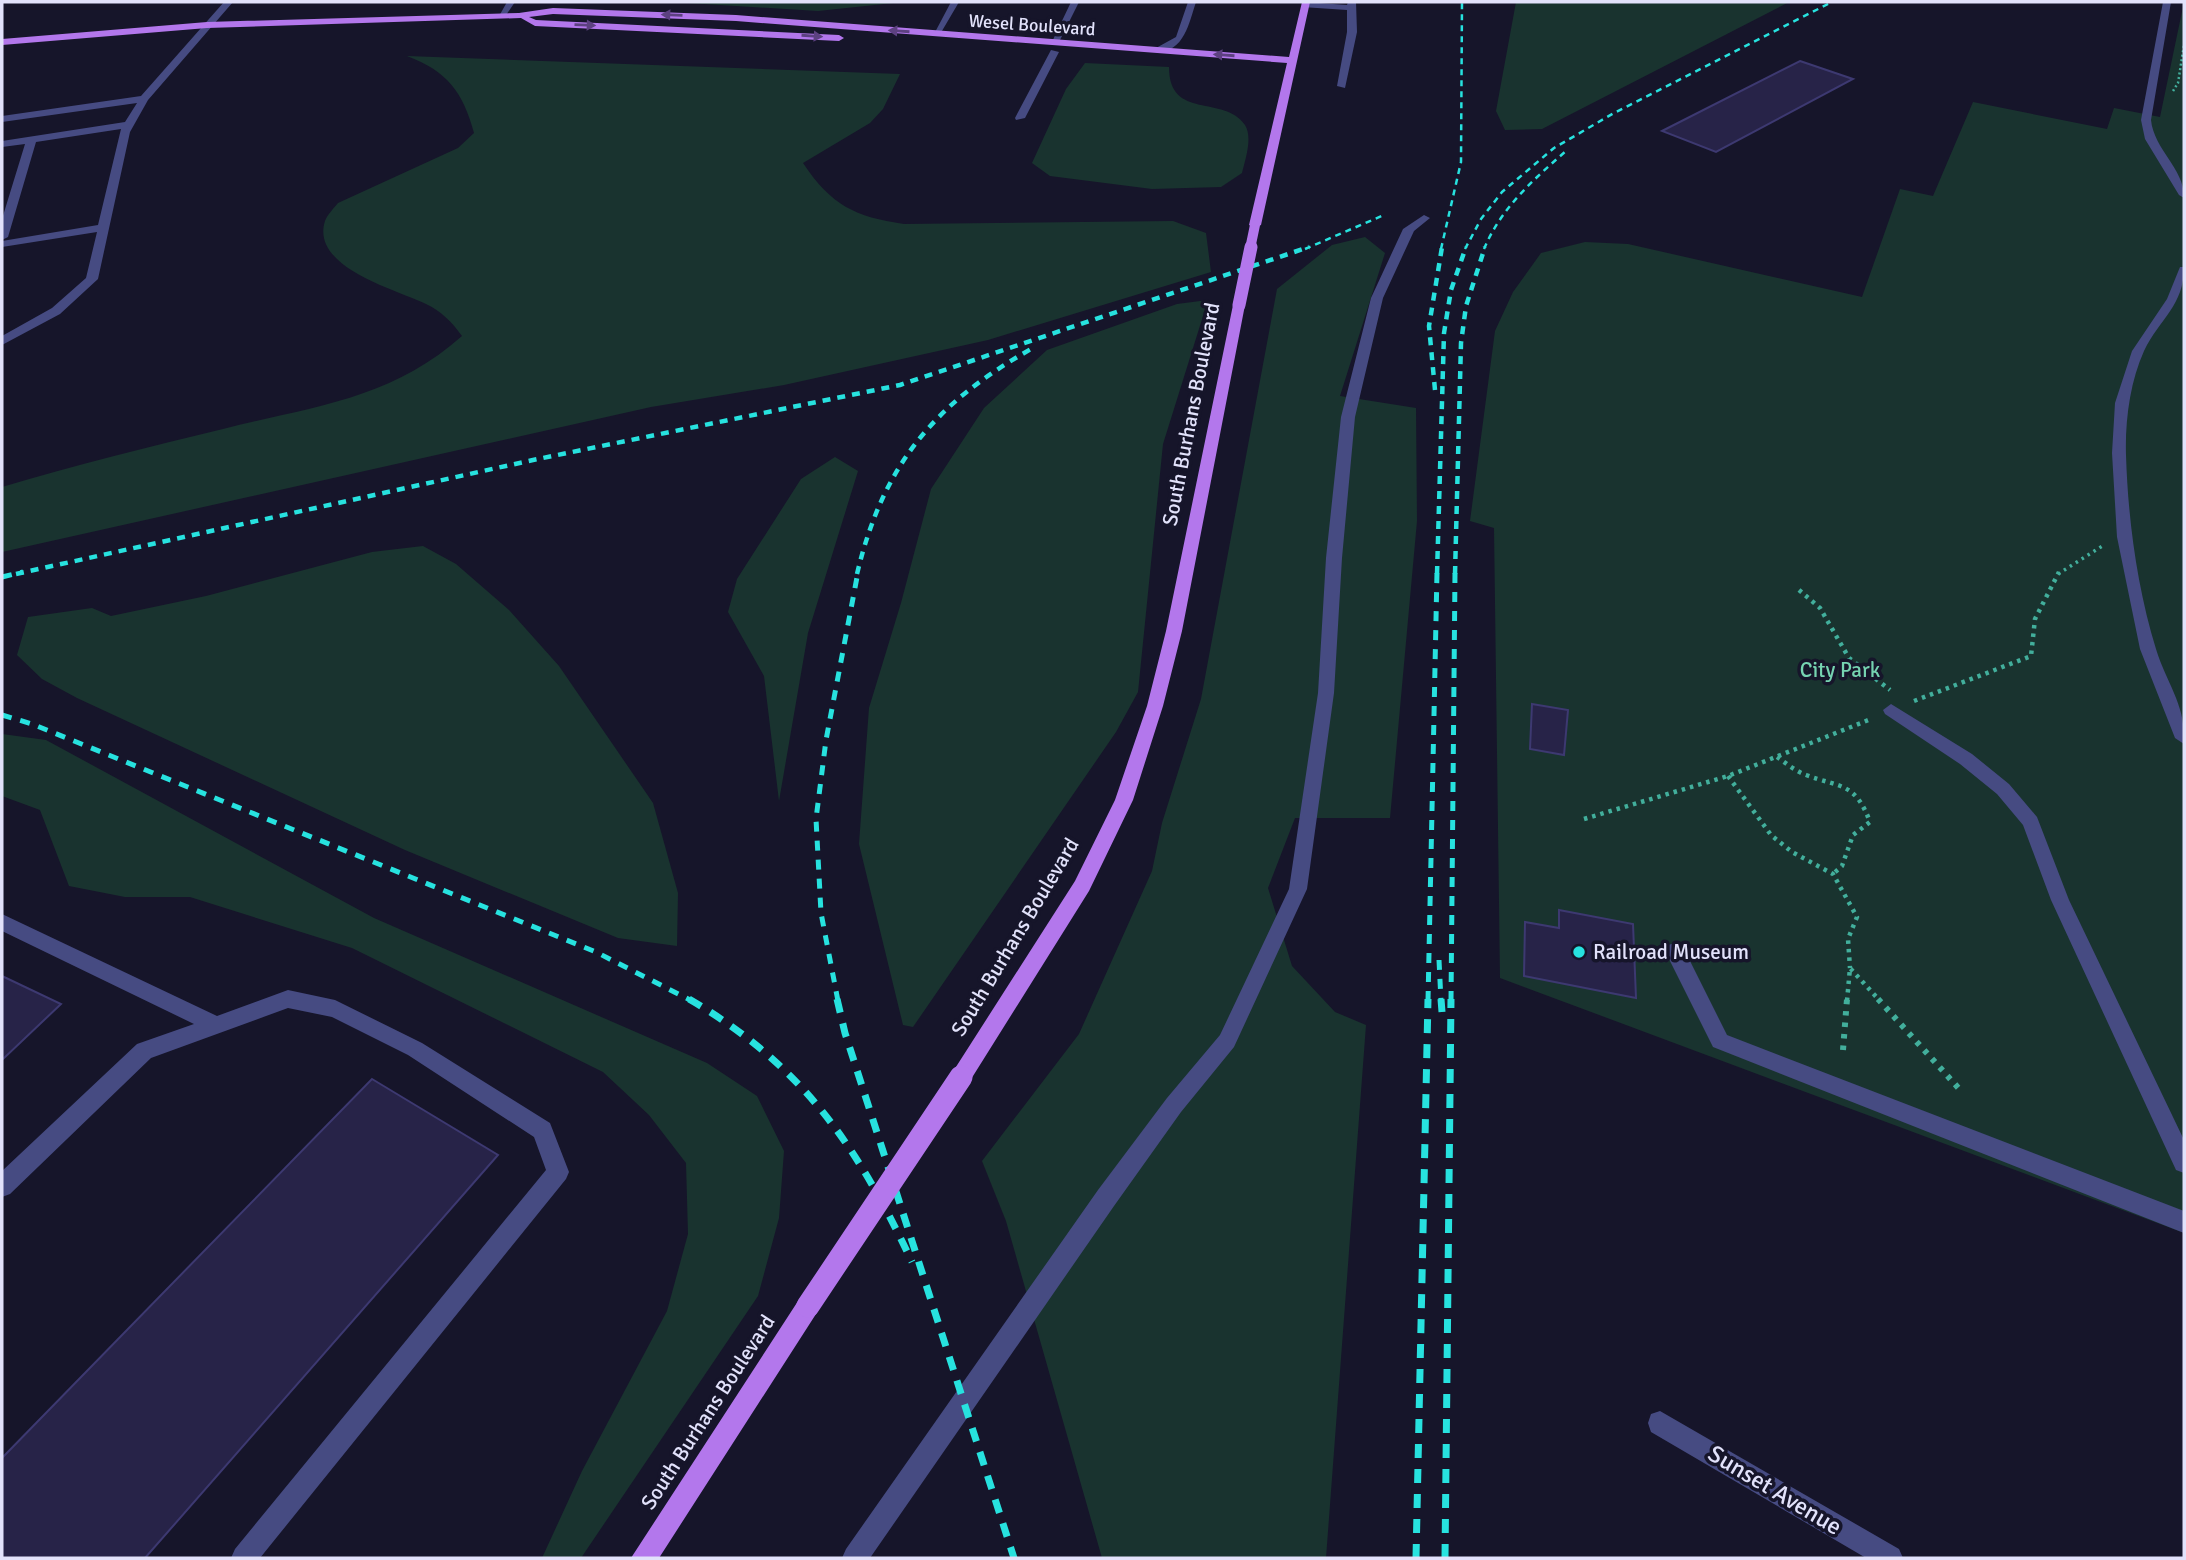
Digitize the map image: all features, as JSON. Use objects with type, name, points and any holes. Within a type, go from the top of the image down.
[{"type":"main road","name":"South Burhans Boulevard","points":[[644,1558],[961,1077],[1082,886],[1124,800],[1155,706],[1174,631],[1255,225],[1305,3]]},
{"type":"main road","name":"Wesel Boulevard","points":[[2,42],[207,25],[519,16],[553,11],[736,18],[1290,65]]},
{"type":"main road","name":"Wesel Boulevard","points":[[519,16],[535,23],[852,39]]},
{"type":"main road","name":"Wesel Boulevard","points":[[878,40],[1159,50],[1290,65]]},
{"type":"street","points":[[2,341],[56,311],[92,279],[129,125],[144,99],[229,2]]},
{"type":"street","points":[[501,16],[511,2]]},
{"type":"street","points":[[936,34],[955,2]]},
{"type":"street","points":[[1020,118],[1075,2]]},
{"type":"street","points":[[1159,50],[1180,38],[1192,2]]},
{"type":"street","points":[[2167,2],[2146,123],[2153,144],[2178,180],[2184,195]]},
{"type":"street","points":[[1305,3],[1351,5],[1352,33],[1342,86]]},
{"type":"street","points":[[3,119],[144,99]]},
{"type":"street","points":[[2,144],[129,125]]},
{"type":"street","points":[[2,237],[32,139]]},
{"type":"street","points":[[855,1558],[1106,1198],[1174,1105],[1227,1041],[1298,889],[1325,693],[1334,558],[1348,417],[1377,298],[1409,229],[1424,218]]},
{"type":"street","points":[[2,244],[103,228]]},
{"type":"street","points":[[2184,270],[2173,299],[2137,351],[2122,402],[2119,453],[2124,537],[2148,649],[2184,738]]},
{"type":"street","points":[[1898,707],[2003,789],[2031,822],[2060,900],[2184,1163]]},
{"type":"street","points":[[2,922],[216,1025]]},
{"type":"street","points":[[1675,951],[1720,1041],[2184,1222]]},
{"type":"street","points":[[2,1186],[144,1051],[288,999],[335,1009],[415,1049],[542,1130],[558,1172],[244,1558]]},
{"type":"street","name":"Sunset Avenue","points":[[1660,1423],[1890,1558]]},
{"type":"path","points":[[2167,94],[2174,91],[2178,83],[2184,45]]},
{"type":"path","points":[[1584,819],[1728,776],[2031,656],[2035,619],[2060,571],[2104,545],[2103,532]]},
{"type":"path","points":[[1798,590],[1820,608],[1849,658],[1898,707]]},
{"type":"path","points":[[1777,757],[1804,774],[1835,781],[1853,789],[1864,804],[1870,822],[1853,835],[1842,866],[1833,874]]},
{"type":"path","points":[[1728,776],[1771,835],[1792,852],[1833,874],[1857,917],[1848,939],[1850,968],[1843,1051]]},
{"type":"path","points":[[1850,968],[1962,1092]]},
{"type":"green space","points":[[672,2],[903,2],[818,11]]},
{"type":"green space","points":[[1516,2],[1789,2],[1542,129],[1505,130],[1496,111]]},
{"type":"green space","name":"City Park","points":[[2184,2],[2184,1233],[1500,978],[1494,528],[1470,521],[1495,331],[1513,292],[1541,253],[1585,242],[1628,244],[1862,297],[1900,189],[1933,196],[1973,102],[2107,129],[2114,108],[2160,117]]},
{"type":"green space","points":[[407,56],[900,74],[883,109],[870,123],[803,163],[824,189],[846,207],[871,217],[904,224],[1173,221],[1206,233],[1211,272],[988,340],[784,385],[651,407],[2,552],[2,487],[112,456],[349,398],[407,374],[462,336],[446,317],[431,307],[359,275],[343,264],[331,252],[324,237],[325,221],[338,203],[458,148],[474,133],[465,106],[451,85],[433,69]]},
{"type":"green space","points":[[1085,63],[1169,67],[1171,84],[1178,94],[1199,105],[1224,110],[1245,125],[1248,142],[1242,173],[1221,187],[1152,189],[1050,176],[1032,163],[1066,89]]},
{"type":"green space","points":[[1365,237],[1385,253],[1340,396],[1416,408],[1417,521],[1390,818],[1295,818],[1268,888],[1292,966],[1335,1012],[1366,1025],[1326,1558],[1102,1558],[1006,1221],[982,1161],[1079,1034],[1152,871],[1162,823],[1201,699],[1277,289],[1332,245]]},
{"type":"green space","points":[[1208,300],[1163,444],[1138,692],[1116,732],[913,1027],[903,1025],[859,844],[869,708],[901,603],[931,489],[984,408],[1047,350],[1177,304]]},
{"type":"green space","points":[[835,457],[858,471],[808,633],[779,801],[764,676],[728,612],[737,579],[801,479]]},
{"type":"green space","points":[[423,546],[456,564],[509,610],[559,666],[653,803],[678,893],[677,946],[618,938],[405,850],[77,698],[42,679],[17,655],[28,617],[92,608],[111,616],[206,596],[372,552]]},
{"type":"green space","points":[[2,734],[46,740],[374,918],[707,1063],[757,1096],[784,1151],[779,1218],[758,1296],[581,1558],[542,1558],[582,1471],[667,1311],[688,1234],[686,1163],[649,1115],[603,1072],[352,948],[190,897],[125,897],[69,886],[40,810],[2,796]]},
{"type":"building","points":[[1800,61],[1853,79],[1716,152],[1662,131]]},
{"type":"building","points":[[1532,704],[1568,710],[1564,755],[1530,749]]},
{"type":"building","name":"Railroad Museum","points":[[1559,910],[1633,924],[1636,998],[1524,976],[1525,922],[1559,928]]},
{"type":"building","points":[[2,976],[61,1004],[2,1060]]},
{"type":"building","points":[[372,1079],[498,1155],[145,1558],[2,1558],[2,1458]]},
{"type":"railway","points":[[1441,249],[1461,162],[1462,2]]},
{"type":"railway","points":[[1466,247],[1481,219],[1502,192],[1554,148],[1614,113],[1832,2]]},
{"type":"railway","points":[[1484,249],[1509,207],[1566,151]]},
{"type":"railway","points":[[1305,249],[1384,215]]},
{"type":"railway","points":[[16,574],[533,460],[900,385],[1309,247]]},
{"type":"railway","points":[[1435,390],[1429,326],[1442,247]]},
{"type":"railway","points":[[1437,574],[1444,333],[1451,290],[1466,247]]},
{"type":"railway","points":[[1455,574],[1461,343],[1466,306],[1485,247]]},
{"type":"railway","points":[[857,574],[868,535],[882,501],[898,469],[917,441],[967,392],[1031,349]]},
{"type":"railway","points":[[2,577],[23,572]]},
{"type":"railway","points":[[838,1001],[821,913],[816,819],[826,740],[858,572]]},
{"type":"railway","points":[[1428,1001],[1437,572]]},
{"type":"railway","points":[[1451,1001],[1455,572]]},
{"type":"railway","points":[[2,715],[32,724],[596,952],[692,1001]]},
{"type":"railway","points":[[1439,960],[1441,1001]]},
{"type":"railway","points":[[689,999],[729,1024],[764,1051],[795,1080],[822,1111],[870,1181],[912,1262]]},
{"type":"railway","points":[[837,999],[845,1033],[1014,1558]]},
{"type":"railway","points":[[1416,1558],[1428,999]]},
{"type":"railway","points":[[1441,999],[1442,1012]]},
{"type":"railway","points":[[1445,1558],[1451,999]]},
{"type":"place","name":"Railroad Museum","points":[[1579,952]]}]
